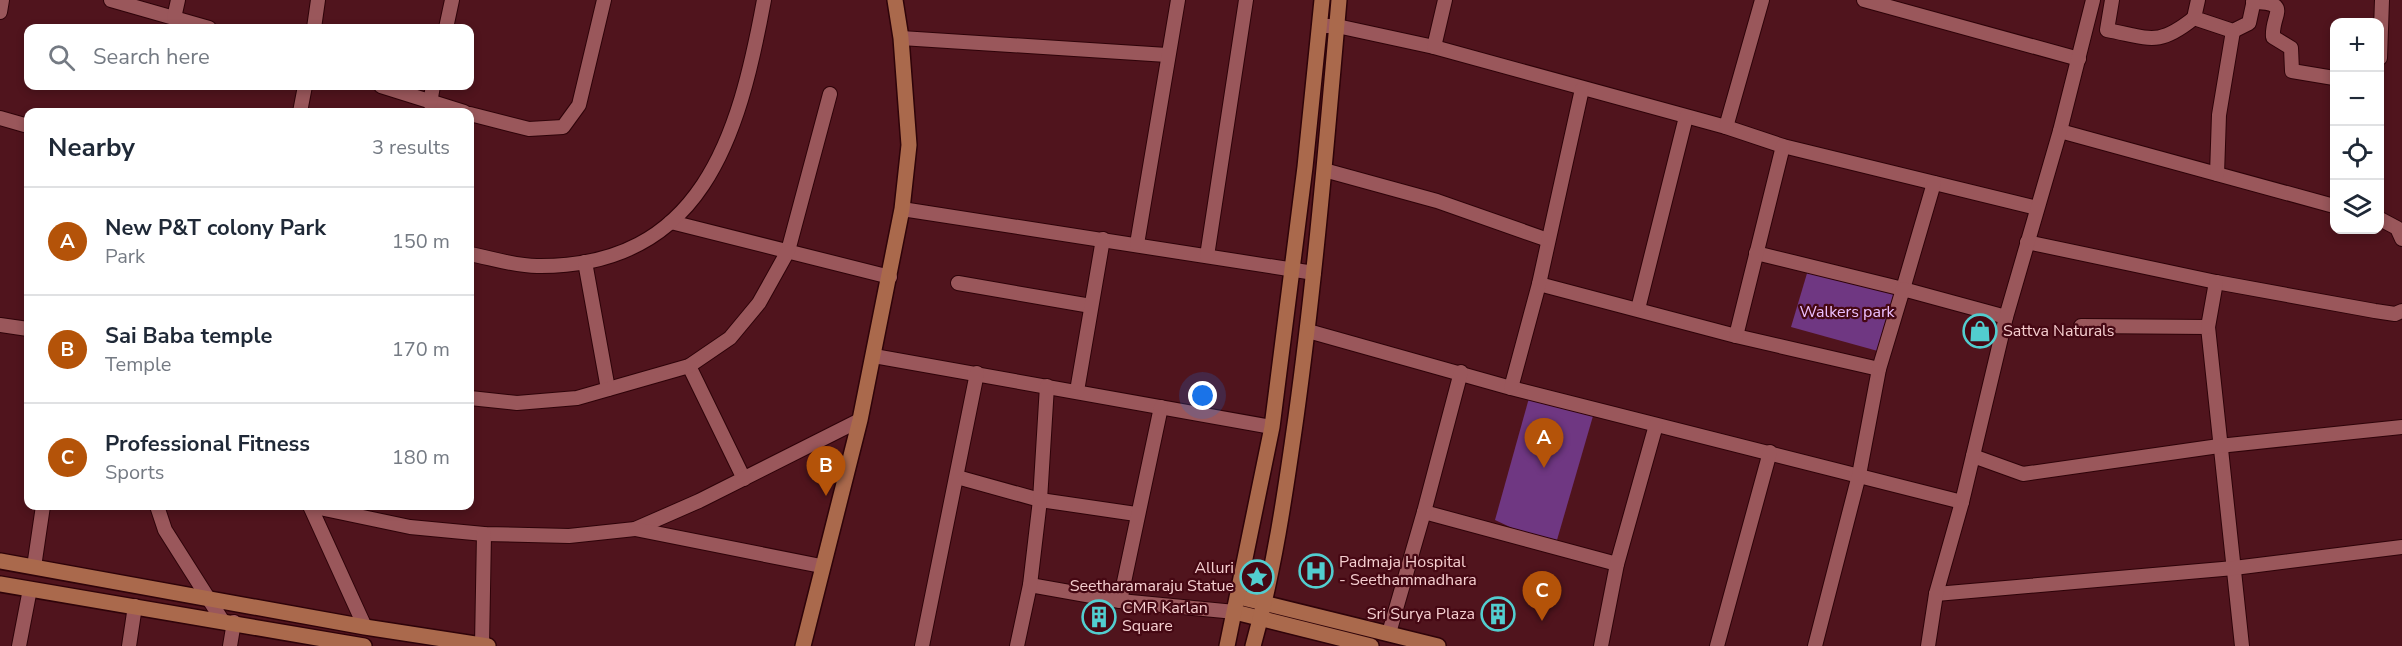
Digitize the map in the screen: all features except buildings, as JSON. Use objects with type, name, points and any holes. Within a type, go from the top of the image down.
[{"type":"main road","points":[[803,646],[821,566],[860,420],[902,209],[909,145],[901,38],[895,0]]},
{"type":"main road","points":[[1227,646],[1272,427],[1321,26],[1322,0]]},
{"type":"main road","points":[[1253,646],[1263,610],[1282,513],[1308,331],[1339,0]]},
{"type":"main road","points":[[0,561],[365,627],[485,645]]},
{"type":"main road","points":[[0,584],[228,621],[322,642],[364,646]]},
{"type":"main road","points":[[1237,605],[1389,633],[1438,646]]},
{"type":"main road","points":[[1263,610],[1371,646]]},
{"type":"street","points":[[0,12],[2,0]]},
{"type":"street","points":[[111,0],[195,24]]},
{"type":"street","points":[[174,18],[178,0]]},
{"type":"street","points":[[315,24],[318,0]]},
{"type":"street","points":[[447,24],[452,0]]},
{"type":"street","points":[[474,115],[529,129],[563,127],[579,105],[604,0]]},
{"type":"street","points":[[474,255],[536,266],[604,260],[647,240],[682,214],[716,167],[739,111],[765,0]]},
{"type":"street","points":[[1137,244],[1178,0]]},
{"type":"street","points":[[1208,256],[1246,0]]},
{"type":"street","points":[[1434,47],[1445,0]]},
{"type":"street","points":[[1726,127],[1762,0]]},
{"type":"street","points":[[1864,0],[1894,4],[2079,59]]},
{"type":"street","points":[[1928,646],[1936,594],[1962,502],[2006,317],[2060,132],[2093,0]]},
{"type":"street","points":[[2107,30],[2112,0]]},
{"type":"street","points":[[2087,25],[2154,38],[2166,38],[2194,18],[2198,0]]},
{"type":"street","points":[[2381,18],[2382,0]]},
{"type":"street","points":[[2194,18],[2232,31],[2249,23],[2253,1],[2273,4],[2279,14],[2273,37],[2291,48],[2292,71],[2330,77]]},
{"type":"street","points":[[1321,26],[1337,26],[1434,47],[1726,127],[1783,146],[2037,208]]},
{"type":"street","points":[[2217,174],[2219,115],[2232,31]]},
{"type":"street","points":[[901,38],[1167,55]]},
{"type":"street","points":[[1511,388],[1539,284],[1582,89]]},
{"type":"street","points":[[301,108],[304,90]]},
{"type":"street","points":[[393,90],[449,108]]},
{"type":"street","points":[[430,103],[433,90]]},
{"type":"street","points":[[474,398],[517,403],[577,398],[688,366],[730,338],[759,303],[788,251],[830,94]]},
{"type":"street","points":[[1638,309],[1686,117]]},
{"type":"street","points":[[0,118],[24,125]]},
{"type":"street","points":[[2060,132],[2330,205]]},
{"type":"street","points":[[1736,336],[1783,146]]},
{"type":"street","points":[[1324,170],[1437,201],[1548,240]]},
{"type":"street","points":[[1815,646],[1859,475],[1880,369],[1934,183]]},
{"type":"street","points":[[902,209],[1314,273]]},
{"type":"street","points":[[671,222],[890,277]]},
{"type":"street","points":[[2384,222],[2397,228],[2402,239]]},
{"type":"street","points":[[1077,392],[1103,239]]},
{"type":"street","points":[[2027,242],[2217,282],[2374,311],[2395,314],[2402,311]]},
{"type":"street","points":[[1756,253],[2006,317]]},
{"type":"street","points":[[585,262],[608,389]]},
{"type":"street","points":[[2217,282],[2208,327],[2242,646]]},
{"type":"street","points":[[958,283],[1092,306]]},
{"type":"street","points":[[1539,284],[1736,336],[1880,369]]},
{"type":"street","points":[[0,325],[24,328]]},
{"type":"street","points":[[2081,326],[2208,327]]},
{"type":"street","points":[[1308,331],[1461,372],[1511,388],[1962,502]]},
{"type":"street","points":[[874,356],[1272,427]]},
{"type":"street","points":[[688,366],[744,479]]},
{"type":"street","points":[[1389,633],[1461,372]]},
{"type":"street","points":[[922,646],[977,373]]},
{"type":"street","points":[[1017,646],[1030,585],[1040,500],[1047,386]]},
{"type":"street","points":[[1120,601],[1161,407]]},
{"type":"street","points":[[635,529],[744,479],[860,420]]},
{"type":"street","points":[[1601,646],[1617,564],[1656,425]]},
{"type":"street","points":[[1973,456],[2023,474],[2219,446],[2402,427]]},
{"type":"street","points":[[1716,646],[1770,452]]},
{"type":"street","points":[[957,477],[1040,500],[1137,514]]},
{"type":"street","points":[[34,567],[42,510]]},
{"type":"street","points":[[158,510],[165,530],[206,598],[228,621],[230,646]]},
{"type":"street","points":[[312,510],[365,627]]},
{"type":"street","points":[[329,510],[410,527],[484,534],[569,536],[635,529],[821,566]]},
{"type":"street","points":[[1424,512],[1617,564]]},
{"type":"street","points":[[484,534],[485,645]]},
{"type":"street","points":[[1936,594],[2234,568],[2402,547]]},
{"type":"street","points":[[1030,585],[1120,601],[1237,605]]},
{"type":"street","points":[[19,646],[30,589]]},
{"type":"street","points":[[129,646],[135,606]]},
{"type":"green space","name":"Walkers park","points":[[1808,270],[1903,296],[1885,353],[1791,327]]},
{"type":"green space","points":[[1529,398],[1593,416],[1557,540],[1529,536],[1495,520]]},
{"type":"place","name":"Sattva Naturals","points":[[1980,331]]},
{"type":"place","name":"New P&T colony Park","points":[[1544,468]]},
{"type":"place","name":"Sai Baba temple","points":[[826,496]]},
{"type":"place","name":"Padmaja Hospital - Seethammadhara","points":[[1316,571]]},
{"type":"place","name":"Alluri Seetharamaraju Statue","points":[[1257,577]]},
{"type":"place","name":"Sri Surya Plaza","points":[[1498,614]]},
{"type":"place","name":"CMR Karlan Square","points":[[1099,617]]},
{"type":"place","name":"Professional Fitness","points":[[1542,621]]}]
